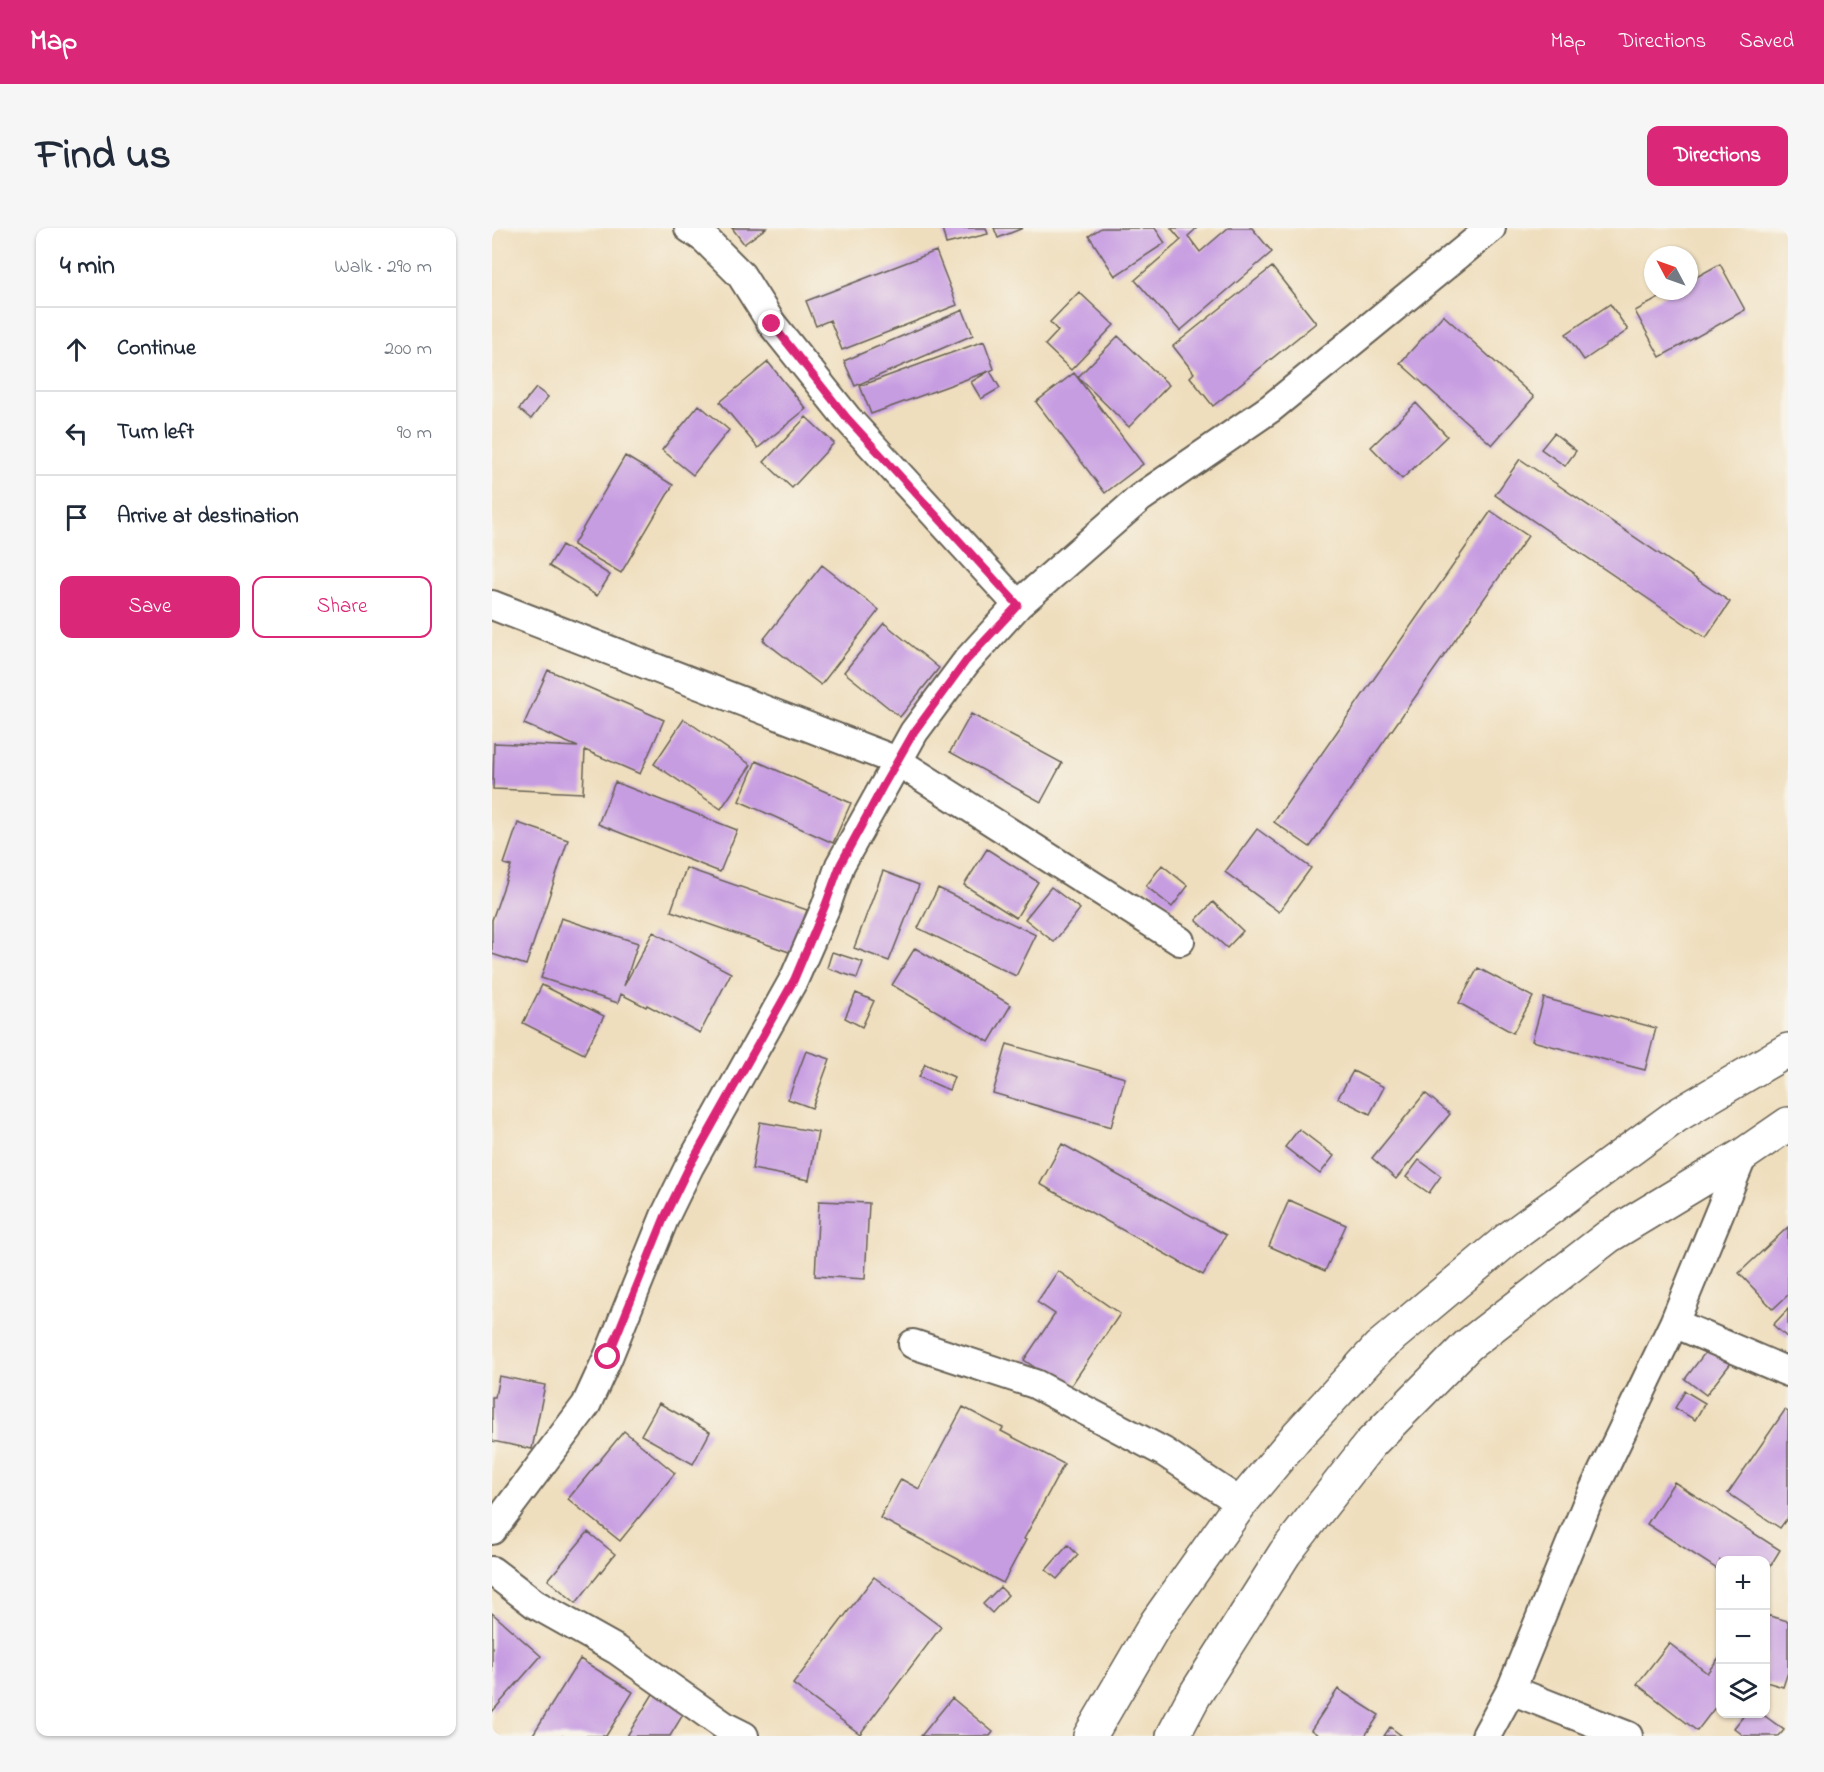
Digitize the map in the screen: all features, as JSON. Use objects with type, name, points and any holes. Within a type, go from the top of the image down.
[{"type":"main road","points":[[1100,1733],[1156,1623],[1241,1503],[1297,1436],[1379,1347],[1508,1239],[1676,1116],[1788,1050]]},
{"type":"main road","points":[[1173,1736],[1193,1698],[1285,1553],[1370,1444],[1468,1345],[1609,1236],[1743,1155],[1788,1124]]},
{"type":"street","points":[[689,228],[705,239],[741,275],[772,324],[847,418],[1018,605]]},
{"type":"street","points":[[492,1530],[586,1405],[665,1216],[689,1167],[794,980],[840,865],[914,732],[966,661],[1018,605],[1140,498],[1271,408],[1491,228]]},
{"type":"street","points":[[492,604],[897,761],[1180,941]]},
{"type":"street","points":[[1486,1736],[1510,1690],[1586,1506],[1674,1323],[1743,1155]]},
{"type":"street","points":[[1674,1323],[1788,1372]]},
{"type":"street","points":[[913,1344],[1035,1384],[1164,1452],[1241,1503]]},
{"type":"street","points":[[492,1571],[536,1604],[617,1650],[726,1726],[744,1736]]},
{"type":"street","points":[[1510,1690],[1628,1736]]},
{"type":"building","points":[[732,228],[766,228],[744,244]]},
{"type":"building","points":[[942,228],[986,228],[988,234],[946,244]]},
{"type":"building","points":[[994,228],[1023,228],[998,238]]},
{"type":"building","points":[[1101,228],[1155,228],[1165,243],[1115,276],[1089,236]]},
{"type":"building","points":[[1171,228],[1197,228],[1188,236],[1200,252],[1228,228],[1252,228],[1272,252],[1180,331],[1135,280],[1181,240]]},
{"type":"building","points":[[936,251],[957,305],[842,350],[830,320],[816,326],[806,301]]},
{"type":"building","points":[[1720,264],[1745,310],[1660,357],[1635,311],[1655,300],[1698,300],[1698,276]]},
{"type":"building","points":[[1272,267],[1316,323],[1213,406],[1190,377],[1194,373],[1173,346]]},
{"type":"building","points":[[1079,292],[1114,325],[1071,370],[1045,345],[1058,331],[1050,322]]},
{"type":"building","points":[[1610,304],[1628,330],[1584,360],[1566,334]]},
{"type":"building","points":[[963,310],[973,335],[855,386],[844,361]]},
{"type":"building","points":[[1443,315],[1534,397],[1492,445],[1400,363]]},
{"type":"building","points":[[1118,336],[1169,385],[1129,427],[1078,377]]},
{"type":"building","points":[[984,341],[994,369],[990,371],[1000,388],[981,399],[971,382],[989,371],[871,414],[860,386]]},
{"type":"building","points":[[768,362],[806,409],[758,448],[720,402]]},
{"type":"building","points":[[1074,373],[1143,464],[1105,493],[1036,402]]},
{"type":"building","points":[[536,388],[548,397],[531,419],[519,409]]},
{"type":"building","points":[[1416,403],[1447,436],[1402,479],[1371,447]]},
{"type":"building","points":[[699,405],[729,430],[693,475],[662,450]]},
{"type":"building","points":[[806,417],[834,443],[792,488],[764,462]]},
{"type":"building","points":[[1554,433],[1576,451],[1565,466],[1541,449]]},
{"type":"building","points":[[625,456],[673,485],[621,573],[573,545]]},
{"type":"building","points":[[1520,459],[1730,602],[1706,638],[1495,495]]},
{"type":"building","points":[[1491,511],[1528,536],[1310,847],[1274,822]]},
{"type":"building","points":[[562,545],[610,575],[597,596],[549,566]]},
{"type":"building","points":[[822,565],[879,610],[821,685],[763,640]]},
{"type":"building","points":[[884,623],[939,668],[900,717],[844,672]]},
{"type":"building","points":[[548,670],[664,720],[640,774],[585,750],[583,793],[493,789],[494,743],[578,747],[524,724]]},
{"type":"building","points":[[971,714],[1062,763],[1041,802],[950,752]]},
{"type":"building","points":[[684,719],[751,765],[721,809],[654,764]]},
{"type":"building","points":[[756,761],[851,803],[833,843],[739,801]]},
{"type":"building","points":[[615,782],[737,830],[720,872],[598,824]]},
{"type":"building","points":[[518,823],[568,840],[526,965],[492,954],[492,920],[511,866],[504,864]]},
{"type":"building","points":[[1257,829],[1311,868],[1279,912],[1225,872]]},
{"type":"building","points":[[987,849],[1038,882],[1016,918],[964,885]]},
{"type":"building","points":[[1162,865],[1188,886],[1172,907],[1146,886]]},
{"type":"building","points":[[686,868],[807,910],[792,953],[671,911]]},
{"type":"building","points":[[883,871],[919,885],[889,961],[854,948]]},
{"type":"building","points":[[1051,887],[1080,909],[1054,942],[1025,919]]},
{"type":"building","points":[[938,888],[1036,935],[1016,976],[918,928]]},
{"type":"building","points":[[1213,902],[1243,931],[1227,948],[1196,920]]},
{"type":"building","points":[[561,918],[638,943],[624,986],[653,932],[731,973],[700,1033],[621,994],[618,1003],[541,978]]},
{"type":"building","points":[[915,948],[1011,1005],[989,1042],[892,985]]},
{"type":"building","points":[[832,952],[863,962],[857,978],[827,968]]},
{"type":"building","points":[[1478,968],[1533,997],[1513,1033],[1459,1003]]},
{"type":"building","points":[[542,985],[604,1016],[584,1054],[523,1023]]},
{"type":"building","points":[[856,993],[874,1001],[862,1027],[845,1018]]},
{"type":"building","points":[[1544,998],[1656,1028],[1645,1070],[1532,1041]]},
{"type":"building","points":[[1007,1044],[1125,1078],[1111,1127],[993,1093]]},
{"type":"building","points":[[806,1051],[830,1059],[812,1108],[788,1099]]},
{"type":"building","points":[[925,1064],[954,1077],[949,1090],[919,1077]]},
{"type":"building","points":[[1353,1071],[1384,1087],[1370,1114],[1338,1098]]},
{"type":"building","points":[[1425,1093],[1450,1114],[1396,1179],[1372,1158]]},
{"type":"building","points":[[760,1122],[818,1132],[809,1180],[752,1169]]},
{"type":"building","points":[[1299,1129],[1334,1156],[1320,1174],[1285,1147]]},
{"type":"building","points":[[1062,1144],[1226,1235],[1203,1275],[1040,1184]]},
{"type":"building","points":[[1419,1160],[1441,1176],[1429,1193],[1406,1177]]},
{"type":"building","points":[[1289,1200],[1346,1225],[1325,1271],[1269,1246]]},
{"type":"building","points":[[819,1201],[869,1203],[865,1279],[815,1276]]},
{"type":"building","points":[[1788,1227],[1788,1295],[1773,1309],[1739,1273]]},
{"type":"building","points":[[1058,1271],[1120,1314],[1068,1390],[1024,1360],[1055,1314],[1037,1302]]},
{"type":"building","points":[[1788,1309],[1788,1338],[1773,1325]]},
{"type":"building","points":[[1710,1346],[1731,1363],[1706,1395],[1685,1379]]},
{"type":"building","points":[[499,1376],[545,1385],[532,1449],[492,1441],[492,1397],[495,1397]]},
{"type":"building","points":[[1685,1391],[1705,1403],[1695,1420],[1675,1408]]},
{"type":"building","points":[[659,1403],[710,1432],[693,1464],[641,1435]]},
{"type":"building","points":[[963,1407],[1003,1428],[1001,1431],[1064,1464],[1003,1583],[880,1518],[901,1479],[919,1489]]},
{"type":"building","points":[[1785,1410],[1788,1412],[1788,1517],[1780,1528],[1728,1493]]},
{"type":"building","points":[[624,1431],[675,1473],[620,1541],[568,1499]]},
{"type":"building","points":[[1674,1482],[1780,1550],[1770,1566],[1770,1556],[1716,1556],[1716,1568],[1647,1524]]},
{"type":"building","points":[[588,1532],[615,1554],[576,1603],[548,1580]]},
{"type":"building","points":[[1068,1545],[1078,1555],[1057,1579],[1046,1570]]},
{"type":"building","points":[[874,1577],[941,1627],[860,1734],[793,1684]]},
{"type":"building","points":[[1000,1587],[1008,1595],[992,1613],[983,1604]]},
{"type":"building","points":[[492,1613],[541,1656],[492,1712]]},
{"type":"building","points":[[1770,1616],[1788,1621],[1788,1672],[1783,1687],[1770,1683]]},
{"type":"building","points":[[1669,1643],[1707,1673],[1716,1662],[1716,1706],[1697,1731],[1637,1684]]},
{"type":"building","points":[[580,1659],[633,1692],[606,1736],[532,1736]]},
{"type":"building","points":[[656,1689],[687,1708],[670,1736],[627,1736]]},
{"type":"building","points":[[1338,1689],[1379,1715],[1365,1736],[1320,1736],[1311,1730]]},
{"type":"building","points":[[952,1698],[993,1732],[990,1736],[921,1736]]},
{"type":"building","points":[[1742,1718],[1768,1718],[1784,1730],[1779,1736],[1744,1736],[1734,1728]]},
{"type":"building","points":[[1390,1727],[1402,1736],[1384,1736]]},
{"type":"route","points":[[608,1357],[665,1216],[689,1167],[794,980],[840,865],[883,786],[914,732],[966,661],[1018,605],[847,418],[772,324]]}]
